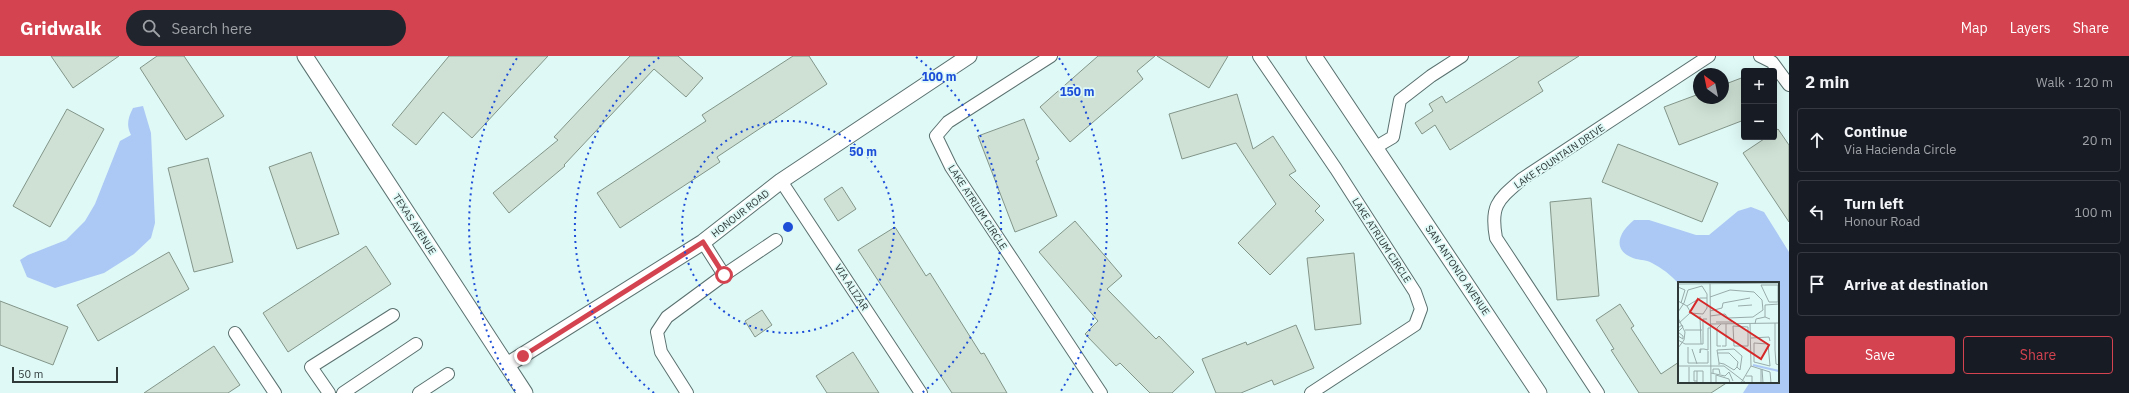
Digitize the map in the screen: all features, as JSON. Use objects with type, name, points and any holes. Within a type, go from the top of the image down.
[{"type":"street","name":"TEXAS AVENUE","points":[[305,56],[525,393]]},
{"type":"street","name":"HONOUR ROAD","points":[[508,365],[703,242],[781,181],[969,56]]},
{"type":"street","name":"LAKE ATRIUM CIRCLE","points":[[1051,56],[948,122],[936,136],[951,166],[1101,393]]},
{"type":"street","name":"LAKE ATRIUM CIRCLE","points":[[1259,56],[1336,169],[1415,292],[1422,309],[1415,326],[1311,393]]},
{"type":"street","name":"SAN ANTONIO AVENUE","points":[[1314,56],[1539,393]]},
{"type":"street","points":[[1376,147],[1393,137],[1400,100],[1431,76],[1462,56]]},
{"type":"street","name":"LAKE FOUNTAIN DRIVE","points":[[1598,393],[1496,238],[1493,220],[1500,198],[1522,179],[1709,56]]},
{"type":"street","points":[[1760,56],[1772,62],[1789,85]]},
{"type":"street","name":"VIA ALIZAR","points":[[781,181],[921,393]]},
{"type":"street","points":[[687,393],[662,352],[657,332],[666,317],[776,240]]},
{"type":"street","points":[[703,242],[724,275]]},
{"type":"street","points":[[329,393],[311,367],[393,315]]},
{"type":"street","points":[[235,333],[276,393]]},
{"type":"street","points":[[343,393],[416,344]]},
{"type":"street","points":[[420,393],[448,374]]},
{"type":"water","points":[[143,106],[151,133],[155,223],[151,238],[134,254],[104,273],[55,288],[27,277],[20,260],[28,255],[66,240],[85,221],[95,204],[120,141],[131,135],[128,128],[128,122],[133,108]]},
{"type":"water","points":[[1751,207],[1764,212],[1789,252],[1789,393],[1743,393],[1749,383],[1779,383],[1779,282],[1678,283],[1659,267],[1648,261],[1628,256],[1620,247],[1621,236],[1624,230],[1634,220],[1649,220],[1696,235],[1709,235],[1738,211]]},
{"type":"building","points":[[51,56],[119,56],[73,88]]},
{"type":"building","points":[[157,56],[184,56],[224,116],[186,140],[140,68]]},
{"type":"building","points":[[449,56],[548,56],[472,138],[443,112],[416,145],[392,125]]},
{"type":"building","points":[[630,56],[678,56],[703,78],[686,97],[654,69],[564,165],[565,166],[509,213],[493,193],[558,140],[554,137]]},
{"type":"building","points":[[793,56],[809,56],[827,84],[717,157],[720,162],[620,228],[597,193],[706,121],[702,115]]},
{"type":"building","points":[[1098,56],[1155,56],[1137,71],[1143,79],[1070,142],[1040,107]]},
{"type":"building","points":[[1157,56],[1228,56],[1209,88]]},
{"type":"building","points":[[1520,56],[1579,56],[1538,82],[1543,91],[1450,150],[1435,125],[1422,134],[1415,123],[1433,111],[1429,104],[1442,96],[1446,103]]},
{"type":"building","points":[[1741,78],[1741,121],[1679,145],[1664,107],[1693,96],[1693,104],[1729,104],[1729,83]]},
{"type":"building","points":[[1237,94],[1253,149],[1273,136],[1296,171],[1289,175],[1320,206],[1315,211],[1324,220],[1270,275],[1238,243],[1276,204],[1236,143],[1182,159],[1169,114]]},
{"type":"building","points":[[67,109],[104,129],[50,227],[13,206]]},
{"type":"building","points":[[1024,119],[1039,159],[1036,161],[1057,216],[1015,232],[978,136]]},
{"type":"building","points":[[1778,129],[1789,145],[1789,222],[1743,153],[1762,140],[1777,140]]},
{"type":"building","points":[[1618,144],[1718,183],[1702,222],[1602,182]]},
{"type":"building","points":[[311,152],[339,234],[297,249],[269,167]]},
{"type":"building","points":[[208,158],[233,262],[194,272],[168,168]]},
{"type":"building","points":[[842,187],[856,209],[838,221],[824,199]]},
{"type":"building","points":[[1591,198],[1599,296],[1557,300],[1550,202]]},
{"type":"building","points":[[1075,221],[1122,276],[1107,289],[1156,339],[1159,336],[1194,372],[1172,393],[1150,393],[1120,363],[1116,366],[1085,334],[1098,321],[1039,252]]},
{"type":"building","points":[[895,227],[926,276],[930,273],[981,354],[984,353],[1007,393],[952,393],[858,250]]},
{"type":"building","points":[[366,246],[391,284],[288,352],[263,313]]},
{"type":"building","points":[[169,252],[189,289],[98,341],[77,305]]},
{"type":"building","points":[[1354,253],[1361,324],[1315,330],[1307,258]]},
{"type":"building","points":[[0,301],[68,327],[53,365],[0,345]]},
{"type":"building","points":[[1620,304],[1634,326],[1631,328],[1661,374],[1678,363],[1678,383],[1726,383],[1711,393],[1639,393],[1611,350],[1614,349],[1596,320]]},
{"type":"building","points":[[762,310],[772,325],[755,337],[745,321]]},
{"type":"building","points":[[1296,325],[1314,368],[1274,385],[1272,380],[1241,393],[1216,393],[1202,359],[1246,342],[1247,345]]},
{"type":"building","points":[[214,346],[240,385],[228,393],[144,393]]},
{"type":"building","points":[[853,352],[879,393],[827,393],[816,376]]},
{"type":"route","points":[[523,356],[703,242],[724,275]]}]
